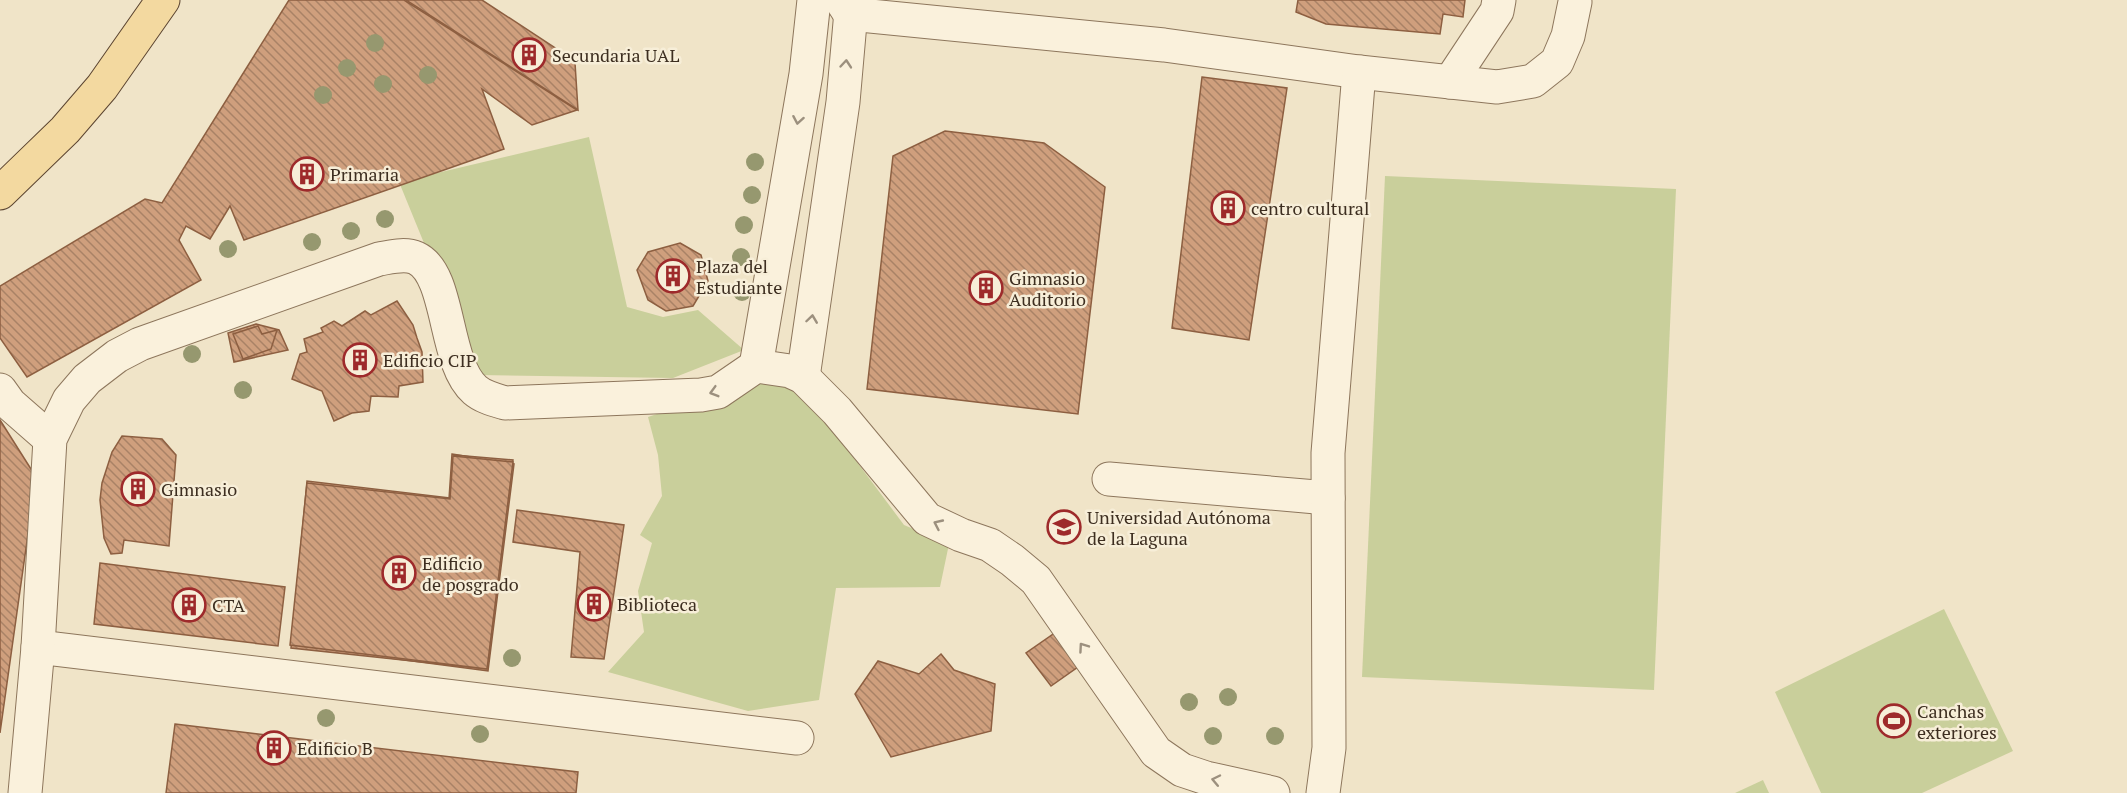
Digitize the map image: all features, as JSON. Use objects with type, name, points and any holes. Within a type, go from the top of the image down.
[{"type":"main road","points":[[0,193],[65,130],[102,87],[163,0]]},
{"type":"lane","points":[[756,366],[806,74],[814,0]]},
{"type":"lane","points":[[1450,82],[1497,11],[1499,0]]},
{"type":"lane","points":[[803,377],[843,102],[848,5],[1359,72],[1497,87],[1533,81],[1557,62],[1568,36],[1575,2]]},
{"type":"lane","points":[[1323,793],[1329,748],[1328,453],[1359,72]]},
{"type":"lane","points":[[806,74],[843,102]]},
{"type":"lane","points":[[25,793],[38,647],[50,439],[69,400],[87,379],[117,356],[140,344],[380,259],[399,255],[414,257],[426,265],[434,278],[464,377],[476,391],[505,403],[701,395],[718,392],[756,366],[790,371],[803,377],[837,411],[927,519],[961,535],[990,545],[1036,580],[1156,752],[1182,770],[1206,778],[1273,793]]},
{"type":"lane","points":[[0,390],[10,404],[50,439]]},
{"type":"lane","points":[[1109,479],[1328,498]]},
{"type":"lane","points":[[38,647],[797,738]]},
{"type":"green space","points":[[589,137],[627,307],[663,317],[698,310],[744,350],[673,378],[478,375],[399,182]]},
{"type":"green space","points":[[1385,176],[1676,189],[1654,690],[1362,677]]},
{"type":"green space","points":[[761,379],[801,387],[904,525],[949,544],[940,587],[836,588],[819,700],[748,711],[608,672],[644,632],[638,591],[652,543],[640,535],[662,496],[658,455],[648,417]]},
{"type":"green space","name":"Canchas exteriores","points":[[1944,609],[2013,751],[1922,793],[1821,793],[1775,692]]},
{"type":"green space","points":[[1763,780],[1769,793],[1735,793]]},
{"type":"building","name":"Primaria","points":[[289,0],[404,0],[577,110],[532,125],[482,89],[504,149],[244,240],[230,206],[210,239],[186,226],[179,240],[201,280],[27,377],[0,338],[0,286],[145,199],[162,203]]},
{"type":"building","name":"Secundaria UAL","points":[[406,0],[482,0],[575,63],[578,110]]},
{"type":"building","points":[[1298,0],[1465,0],[1463,17],[1443,14],[1440,34],[1326,24],[1296,12]]},
{"type":"building","name":"centro cultural","points":[[1202,77],[1287,88],[1249,340],[1172,328]]},
{"type":"building","name":"Gimnasio Auditorio","points":[[945,131],[1044,143],[1105,187],[1078,414],[867,389],[893,156]]},
{"type":"building","name":"Plaza del Estudiante","points":[[680,243],[701,255],[708,281],[693,306],[666,311],[648,300],[637,270],[648,252]]},
{"type":"building","name":"Edificio CIP","points":[[397,301],[413,325],[422,352],[423,382],[399,386],[398,397],[371,396],[369,411],[352,413],[334,421],[322,391],[292,379],[300,354],[307,352],[304,339],[323,332],[321,328],[334,321],[342,326],[365,311],[371,315]]},
{"type":"building","points":[[256,324],[279,330],[288,350],[234,362],[228,333]]},
{"type":"building","points":[[258,326],[262,334],[277,330],[271,349],[243,359],[233,334]]},
{"type":"building","points":[[0,420],[36,477],[0,733]]},
{"type":"building","name":"Gimnasio","points":[[122,436],[162,439],[176,455],[169,546],[124,540],[122,553],[111,554],[104,538],[100,500],[102,483],[112,452]]},
{"type":"building","name":"Edificio de posgrado","points":[[452,454],[514,464],[488,671],[291,645],[308,482],[449,499]]},
{"type":"building","name":"Edificio de posgrado","points":[[454,455],[513,460],[487,669],[291,648],[307,481],[450,498]]},
{"type":"building","name":"Edificio de posgrado","points":[[453,456],[513,462],[487,669],[290,645],[307,483],[450,499]]},
{"type":"building","name":"Biblioteca","points":[[517,510],[624,525],[604,659],[571,657],[580,552],[513,542]]},
{"type":"building","name":"CTA","points":[[100,563],[285,587],[278,646],[94,624]]},
{"type":"building","points":[[1059,630],[1085,662],[1051,686],[1026,653]]},
{"type":"building","points":[[941,654],[954,670],[995,684],[991,731],[891,757],[855,694],[878,661],[919,674]]},
{"type":"building","name":"Edificio B","points":[[175,724],[578,772],[576,793],[166,793]]},
{"type":"place","name":"Secundaria UAL","points":[[529,55]]},
{"type":"place","name":"Primaria","points":[[307,174]]},
{"type":"place","name":"centro cultural","points":[[1228,208]]},
{"type":"place","name":"Plaza del Estudiante","points":[[673,276]]},
{"type":"place","name":"Gimnasio Auditorio","points":[[986,288]]},
{"type":"place","name":"Edificio CIP","points":[[360,360]]},
{"type":"place","name":"Gimnasio","points":[[138,489]]},
{"type":"place","name":"Universidad Autónoma de la Laguna","points":[[1064,527]]},
{"type":"place","name":"Edificio de posgrado","points":[[399,573]]},
{"type":"place","name":"Biblioteca","points":[[594,604]]},
{"type":"place","name":"CTA","points":[[189,605]]},
{"type":"place","name":"Canchas exteriores","points":[[1894,721]]},
{"type":"place","name":"Edificio B","points":[[274,748]]}]
